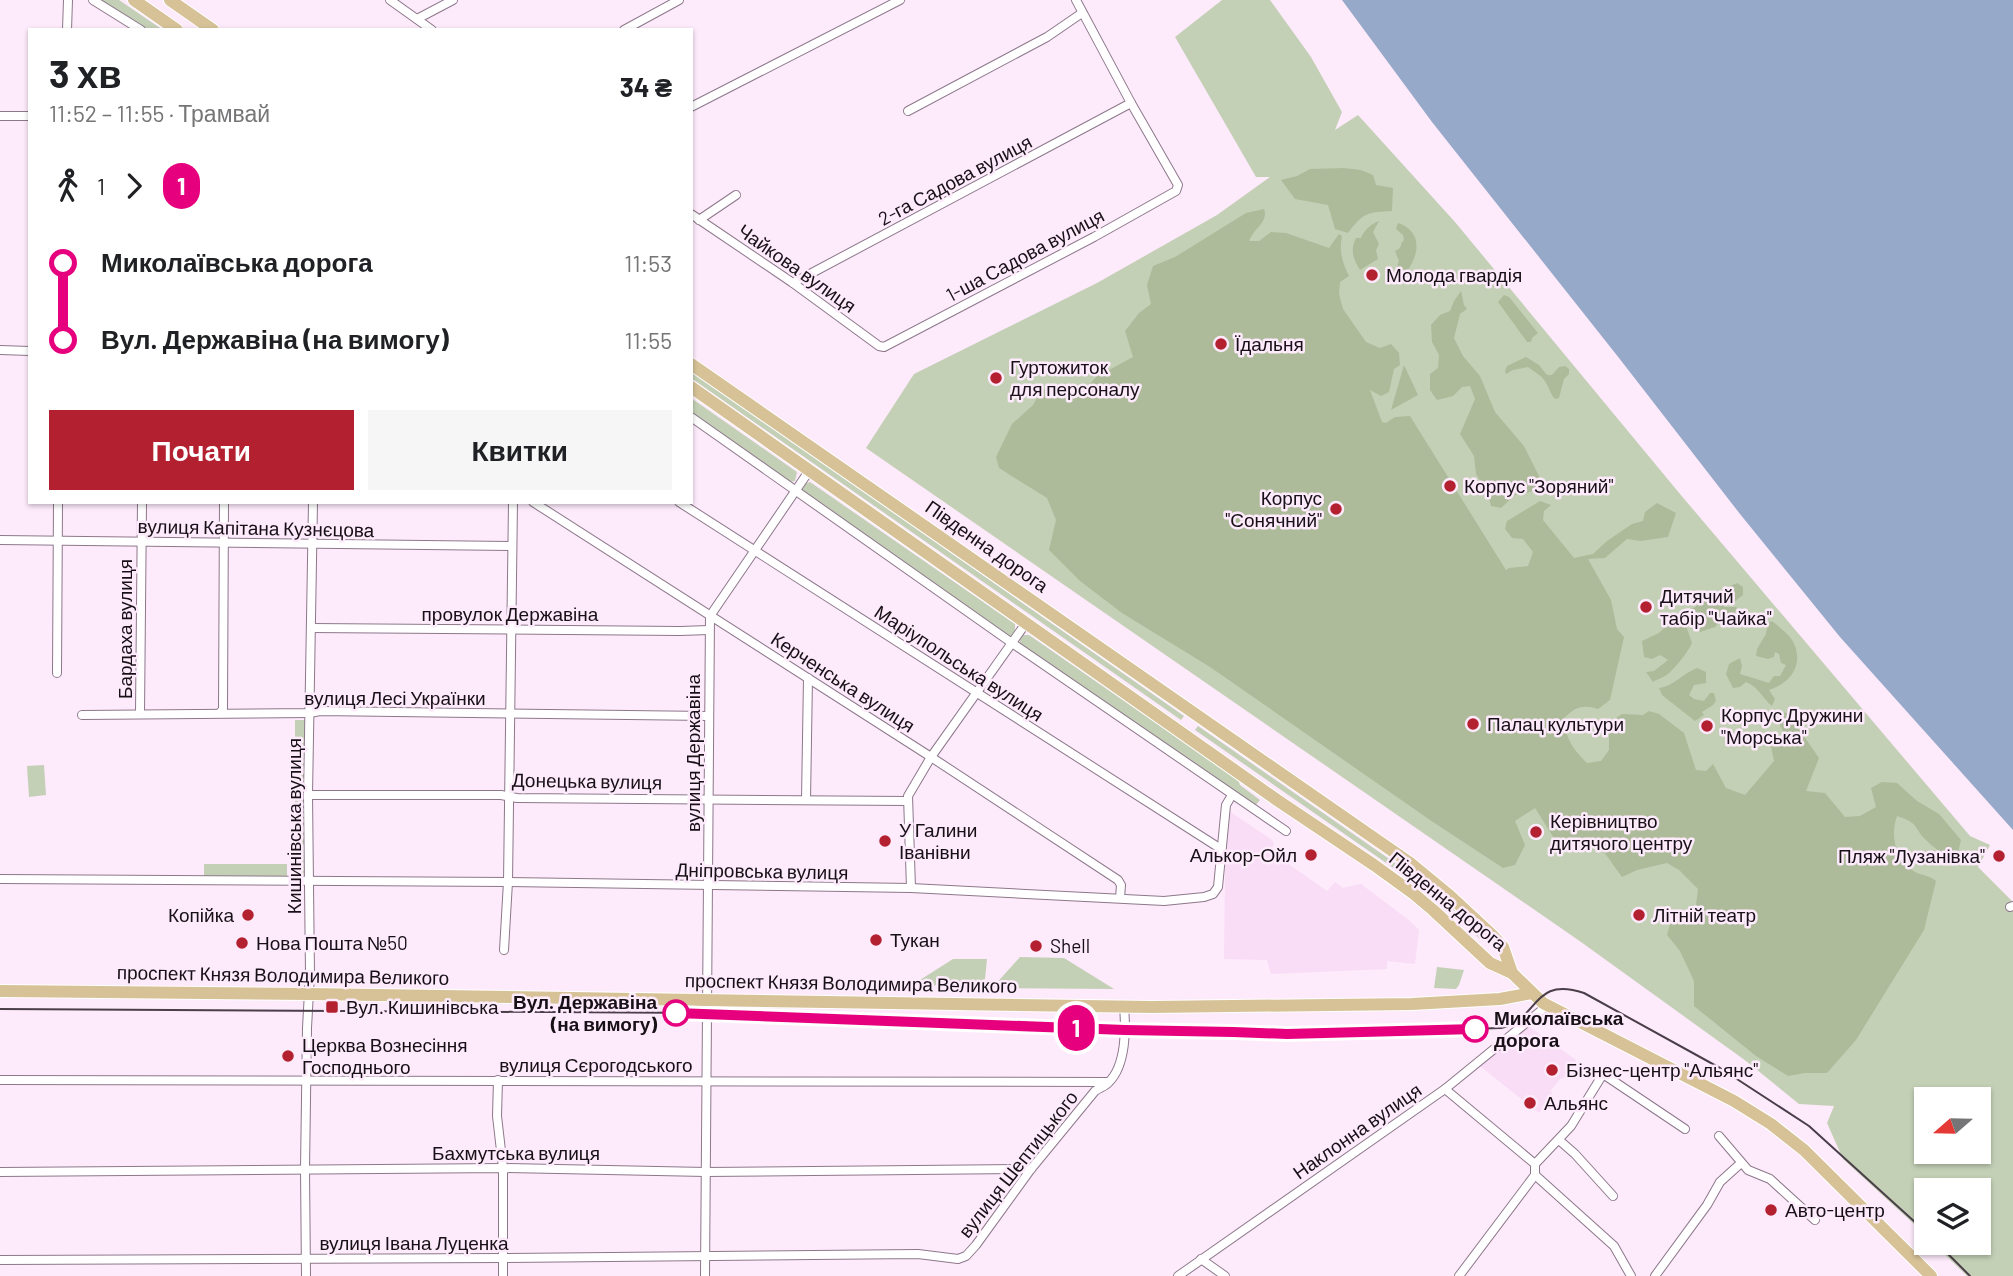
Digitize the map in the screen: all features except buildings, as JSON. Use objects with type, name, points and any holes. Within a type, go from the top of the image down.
[{"type":"main road","points":[[134,0],[174,28]]},
{"type":"main road","points":[[161,19],[172,1],[210,28]]},
{"type":"main road","name":"Південна дорога","points":[[693,365],[1410,863],[1450,896],[1503,947],[1512,973]]},
{"type":"main road","name":"Південна дорога","points":[[693,388],[1374,864],[1433,910],[1490,963],[1512,973]]},
{"type":"main road","points":[[1185,734],[1199,716]]},
{"type":"main road","points":[[1512,973],[1548,1005],[1734,1101],[1771,1124],[1804,1150],[1931,1276]]},
{"type":"main road","name":"проспект Князя Володимира Великого","points":[[0,991],[1124,1007],[1412,1004],[1500,999],[1532,993]]},
{"type":"street","points":[[67,28],[68,0]]},
{"type":"street","points":[[93,0],[138,28]]},
{"type":"street","points":[[390,0],[429,28]]},
{"type":"street","points":[[417,19],[453,0]]},
{"type":"street","points":[[628,28],[679,0]]},
{"type":"street","points":[[693,106],[900,0]]},
{"type":"street","points":[[1076,0],[1131,103]]},
{"type":"street","points":[[908,111],[1047,37],[1082,13]]},
{"type":"street","name":"1-ша Садова вулиця","points":[[884,347],[1094,237],[1178,188],[1131,103]]},
{"type":"street","name":"2-га Садова вулиця","points":[[793,283],[1131,103]]},
{"type":"street","points":[[0,116],[28,116]]},
{"type":"street","points":[[699,220],[736,195]]},
{"type":"street","name":"Чайкова вулиця","points":[[693,216],[884,347]]},
{"type":"street","points":[[0,350],[28,351]]},
{"type":"street","points":[[693,418],[1012,643],[1286,831]]},
{"type":"street","name":"вулиця Державіна","points":[[705,1276],[710,616],[809,471]]},
{"type":"street","points":[[57,673],[58,504]]},
{"type":"street","name":"Бардаха вулиця","points":[[141,714],[142,504]]},
{"type":"street","points":[[220,713],[223,709],[224,504]]},
{"type":"street","name":"Кишинівська вулиця","points":[[306,1276],[305,1169],[310,994],[308,795],[313,504]]},
{"type":"street","points":[[504,950],[508,882],[513,504]]},
{"type":"street","name":"Керченська вулиця","points":[[536,504],[1118,880],[1121,885],[1120,898]]},
{"type":"street","name":"Маріупольська вулиця","points":[[682,504],[1221,849]]},
{"type":"street","name":"вулиця Капітана Кузнєцова","points":[[0,540],[511,546]]},
{"type":"street","points":[[911,888],[908,796],[931,757],[1026,623]]},
{"type":"street","name":"провулок Державіна","points":[[311,628],[709,629]]},
{"type":"street","points":[[806,800],[808,678]]},
{"type":"street","name":"вулиця Лесі Українки","points":[[82,715],[320,711],[708,716]]},
{"type":"street","points":[[1221,849],[1226,805],[1232,794]]},
{"type":"street","name":"Донецька вулиця","points":[[308,795],[908,801]]},
{"type":"street","name":"Дніпровська вулиця","points":[[0,879],[911,888],[1164,901],[1213,894],[1220,883],[1221,849]]},
{"type":"street","name":"Наклонна вулиця","points":[[1178,1276],[1445,1089],[1548,1005]]},
{"type":"street","name":"вулиця Шептицького","points":[[829,1256],[918,1254],[963,1258],[976,1245],[1031,1169],[1094,1091],[1109,1083],[1123,1052],[1124,1007]]},
{"type":"street","points":[[1459,1276],[1535,1175],[1535,1164],[1571,1126],[1604,1074],[1685,1129]]},
{"type":"street","name":"вулиця Сєрогодського","points":[[0,1080],[1109,1083]]},
{"type":"street","points":[[498,1080],[503,1168],[503,1276]]},
{"type":"street","points":[[1445,1089],[1535,1164]]},
{"type":"street","points":[[1719,1136],[1741,1163],[1756,1174],[1770,1179],[1815,1220]]},
{"type":"street","points":[[1559,1140],[1613,1196]]},
{"type":"street","points":[[1655,1276],[1700,1216],[1720,1182],[1741,1163]]},
{"type":"street","name":"Бахмутська вулиця","points":[[0,1172],[503,1168],[706,1172],[1031,1169]]},
{"type":"street","points":[[1535,1175],[1614,1246],[1630,1276]]},
{"type":"street","name":"вулиця Івана Луценка","points":[[0,1260],[829,1256]]},
{"type":"street","points":[[1201,1259],[1225,1276]]},
{"type":"shaded area","points":[[1226,809],[1272,840],[1274,845],[1270,851],[1327,891],[1335,882],[1343,888],[1361,884],[1410,921],[1419,930],[1415,964],[1387,961],[1387,969],[1271,974],[1267,960],[1224,959]]},
{"type":"shaded area","points":[[1527,1025],[1576,1060],[1564,1078],[1551,1090],[1552,1094],[1539,1113],[1480,1066]]},
{"type":"green space","points":[[98,0],[119,0],[160,28],[144,28]]},
{"type":"green space","points":[[1222,0],[1270,0],[1311,57],[1342,112],[1335,130],[1358,115],[1455,222],[1680,494],[1970,836],[1990,845],[1978,867],[2013,902],[2013,1276],[1967,1276],[1945,1255],[1991,1255],[1991,1178],[1914,1178],[1914,1224],[1843,1159],[1827,1123],[1834,1106],[1799,1104],[1746,1061],[1581,942],[866,448],[914,374],[1097,283],[1217,215],[1270,177],[1256,177],[1175,37]]},
{"type":"green space","points":[[1310,169],[1361,170],[1373,175],[1376,185],[1393,188],[1392,211],[1366,215],[1348,233],[1335,229],[1328,205],[1295,199],[1281,180]]},
{"type":"green space","points":[[1264,209],[1263,221],[1249,241],[1259,241],[1271,232],[1286,233],[1329,248],[1339,234],[1342,236],[1342,256],[1349,276],[1340,282],[1339,294],[1343,309],[1366,342],[1380,348],[1391,344],[1399,353],[1400,365],[1394,369],[1389,392],[1381,396],[1370,390],[1382,422],[1386,423],[1395,417],[1410,416],[1506,570],[1528,566],[1533,552],[1523,539],[1512,538],[1505,529],[1507,521],[1540,501],[1551,505],[1544,511],[1543,520],[1574,558],[1593,554],[1632,524],[1643,521],[1645,512],[1657,503],[1676,513],[1668,537],[1641,541],[1627,539],[1605,558],[1588,559],[1611,600],[1617,629],[1624,637],[1610,700],[1598,709],[1576,709],[1564,718],[1571,743],[1587,763],[1601,761],[1609,750],[1609,723],[1622,714],[1643,715],[1649,711],[1659,714],[1684,733],[1696,770],[1706,771],[1713,764],[1726,788],[1745,795],[1774,761],[1771,746],[1786,741],[1773,712],[1788,713],[1819,758],[1806,791],[1825,793],[1845,817],[1860,816],[1876,807],[1871,788],[1882,782],[1897,783],[1917,801],[1939,814],[1961,840],[1956,861],[1930,844],[1913,824],[1897,816],[1894,839],[1903,861],[1915,872],[1936,881],[1924,930],[1856,1040],[1827,1073],[1788,1076],[1756,1056],[1694,1006],[1694,981],[1680,951],[1667,935],[1670,924],[1697,916],[1698,889],[1679,870],[1667,863],[1637,870],[1622,877],[1597,846],[1582,842],[1557,843],[1535,808],[1515,821],[1525,845],[1515,865],[1503,868],[1210,667],[1122,613],[1080,581],[1049,550],[1056,520],[1047,498],[999,468],[996,457],[1012,424],[1033,405],[1042,389],[1070,393],[1089,385],[1096,377],[1133,357],[1125,331],[1139,313],[1151,304],[1147,285],[1153,266],[1175,257],[1246,213]]},
{"type":"green space","points":[[1379,221],[1373,232],[1379,244],[1376,250],[1378,259],[1360,270],[1353,254],[1354,242]]},
{"type":"green space","points":[[1398,223],[1415,237],[1416,250],[1407,271],[1397,267],[1399,261],[1395,251],[1404,240],[1403,235],[1396,229]]},
{"type":"green space","points":[[1461,291],[1467,309],[1460,314],[1454,338],[1463,356],[1480,376],[1495,412],[1524,446],[1543,484],[1530,492],[1515,495],[1501,508],[1491,506],[1488,494],[1476,474],[1474,456],[1460,434],[1475,399],[1470,386],[1462,387],[1453,396],[1437,400],[1430,390],[1430,374],[1438,368],[1439,355],[1432,342],[1431,325],[1440,315],[1450,311]]},
{"type":"green space","points":[[1504,295],[1509,297],[1538,333],[1531,342],[1527,342],[1498,302]]},
{"type":"green space","points":[[1526,357],[1539,365],[1547,375],[1552,375],[1559,367],[1565,366],[1569,369],[1559,398],[1555,399],[1542,378],[1528,367],[1506,374],[1507,366]]},
{"type":"green space","points":[[1404,365],[1418,395],[1391,410]]},
{"type":"green space","points":[[693,372],[1184,716],[1181,720],[693,379]]},
{"type":"green space","points":[[693,399],[797,472],[795,481],[791,482],[693,414]]},
{"type":"green space","points":[[810,482],[1015,624],[1015,634],[1010,637],[801,490]]},
{"type":"green space","points":[[1737,583],[1743,587],[1743,595],[1733,603],[1725,603],[1724,607],[1737,607],[1734,614],[1721,620],[1715,627],[1700,632],[1688,618],[1689,611],[1707,599],[1725,596],[1730,586]]},
{"type":"green space","points":[[1679,617],[1685,623],[1692,643],[1671,671],[1653,682],[1646,672],[1654,671],[1668,660],[1660,655],[1652,659],[1644,657],[1642,641],[1659,633]]},
{"type":"green space","points":[[1772,621],[1793,642],[1797,661],[1788,679],[1769,690],[1775,699],[1772,706],[1746,682],[1733,688],[1726,674],[1729,664],[1740,658],[1740,674],[1769,683],[1774,676],[1780,676],[1786,665],[1781,663],[1779,654],[1775,652],[1774,657],[1768,659],[1756,656],[1768,623]]},
{"type":"green space","points":[[1022,635],[1029,635],[1238,780],[1240,785],[1260,800],[1255,806],[1020,646]]},
{"type":"green space","points":[[1697,668],[1706,672],[1706,683],[1694,685],[1689,695],[1704,701],[1710,693],[1714,693],[1716,701],[1695,721],[1662,695],[1659,688]]},
{"type":"green space","points":[[295,720],[305,720],[304,875],[295,875]]},
{"type":"green space","points":[[1198,726],[1418,879],[1451,906],[1482,937],[1480,939],[1415,883],[1195,730]]},
{"type":"green space","points":[[44,765],[46,795],[29,797],[27,766]]},
{"type":"green space","points":[[204,864],[287,864],[287,876],[204,876]]},
{"type":"green space","points":[[1020,957],[1064,958],[1114,989],[992,988]]},
{"type":"green space","points":[[953,959],[987,959],[985,979],[967,986],[912,985]]},
{"type":"green space","points":[[1437,967],[1464,970],[1456,989],[1434,988]]},
{"type":"water","points":[[1342,0],[2013,0],[2013,830],[1840,637],[1740,514],[1432,122]]},
{"type":"tram line","points":[[0,1009],[708,1013],[1287,1034],[1501,1028],[1514,1023],[1545,994],[1567,989],[1584,993],[1720,1068],[1809,1126],[1914,1221]]},
{"type":"tram line","name":"1","points":[[676,1013],[1287,1034],[1475,1029]]},
{"type":"tram line","points":[[1949,1255],[1970,1276]]},
{"type":"place","name":"Молода гвардія","points":[[1372,275]]},
{"type":"place","name":"Їдальня","points":[[1221,344]]},
{"type":"place","name":"Гуртожиток для персоналу","points":[[996,378]]},
{"type":"place","name":"Корпус \"Зоряний\"","points":[[1450,486]]},
{"type":"place","name":"Корпус \"Сонячний\"","points":[[1336,509]]},
{"type":"place","name":"Дитячий табір \"Чайка\"","points":[[1646,607]]},
{"type":"place","name":"Палац культури","points":[[1473,724]]},
{"type":"place","name":"Корпус Дружини \"Морська\"","points":[[1707,726]]},
{"type":"place","name":"Керівництво дитячого центру","points":[[1536,832]]},
{"type":"place","name":"У Галини Іванівни","points":[[885,841]]},
{"type":"place","name":"Алькор-Ойл","points":[[1311,855]]},
{"type":"place","name":"Пляж \"Лузанівка\"","points":[[1999,856]]},
{"type":"place","name":"Копійка","points":[[248,915]]},
{"type":"place","name":"Літній театр","points":[[1639,915]]},
{"type":"place","name":"Тукан","points":[[876,940]]},
{"type":"place","name":"Нова Пошта №50","points":[[242,943]]},
{"type":"place","name":"Shell","points":[[1036,946]]},
{"type":"place","name":"Вул. Кишинівська","points":[[332,1007]]},
{"type":"place","name":"Вул. Державіна (на вимогу)","points":[[676,1013]]},
{"type":"place","name":"Миколаївська дорога","points":[[1475,1029]]},
{"type":"place","name":"Церква Вознесіння Господнього","points":[[288,1056]]},
{"type":"place","name":"Бізнес-центр \"Альянс\"","points":[[1552,1070]]},
{"type":"place","name":"Альянс","points":[[1530,1103]]},
{"type":"place","name":"Авто-центр","points":[[1771,1210]]}]
